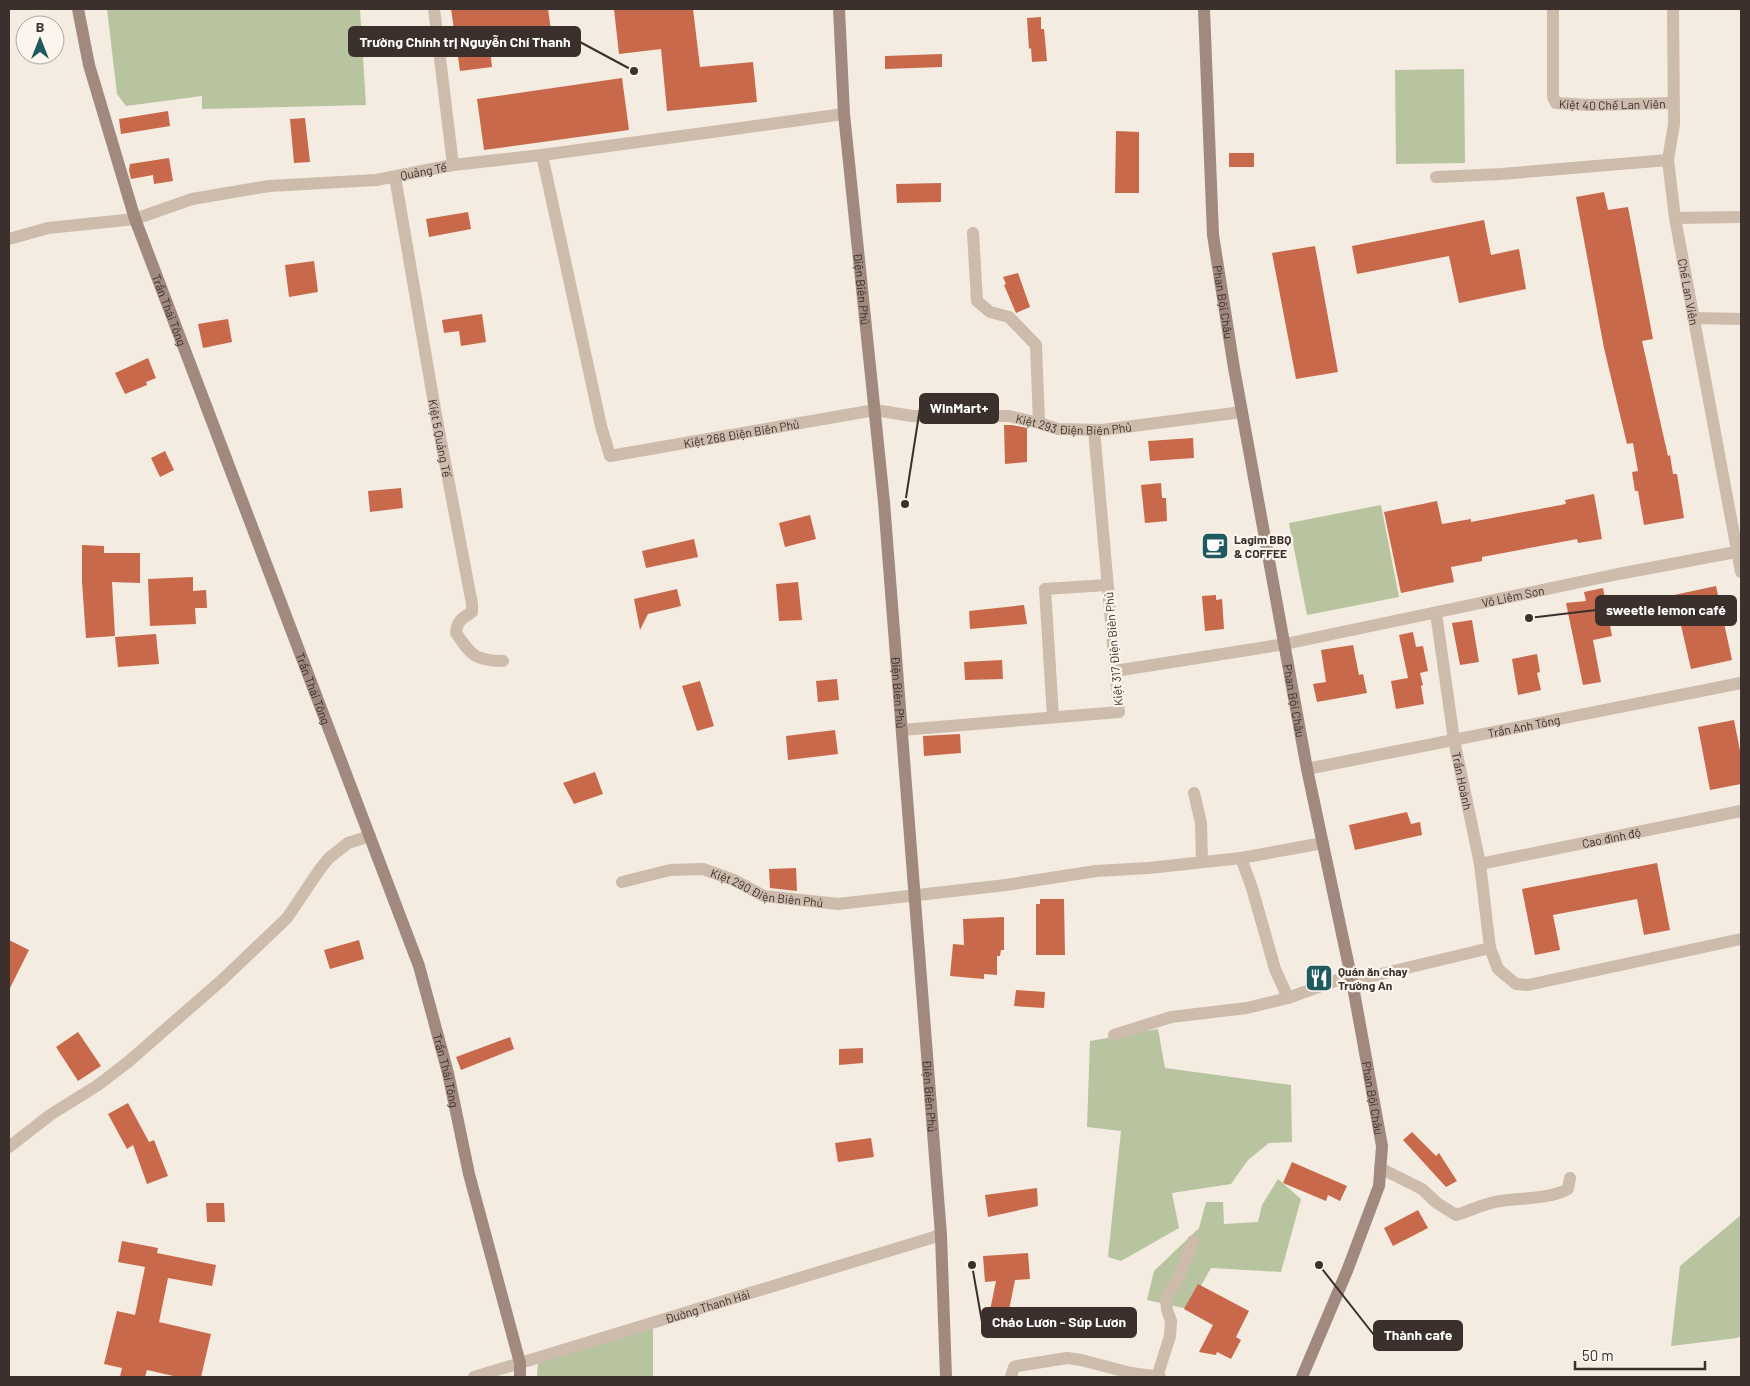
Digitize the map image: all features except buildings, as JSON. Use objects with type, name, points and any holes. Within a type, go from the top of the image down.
[{"type":"street","name":"Trần Thái Tông","points":[[78,9],[89,65],[135,219],[419,966],[448,1073],[469,1174],[520,1363],[520,1377]]},
{"type":"street","points":[[434,9],[453,165]]},
{"type":"street","name":"Điện Biên Phủ","points":[[840,9],[844,114],[884,502],[902,730],[941,1235],[946,1377]]},
{"type":"street","name":"Phan Bội Châu","points":[[1204,9],[1213,235],[1242,412],[1307,769],[1352,978],[1382,1146],[1379,1186],[1347,1270],[1302,1377]]},
{"type":"street","name":"Kiệt 40 Chế Lan Viên","points":[[1553,9],[1553,97],[1556,103],[1589,105],[1674,102]]},
{"type":"street","name":"Chế Lan Viên","points":[[1674,9],[1674,124],[1668,160],[1675,218],[1739,551],[1741,572]]},
{"type":"street","name":"Quảng Tế","points":[[9,239],[48,228],[135,219],[192,199],[269,186],[376,180],[453,165],[542,155],[844,114]]},
{"type":"street","name":"Kiệt 268 Điện Biên Phủ","points":[[542,155],[601,426],[610,456],[875,410]]},
{"type":"street","points":[[1436,177],[1501,174],[1668,160]]},
{"type":"street","name":"Kiệt 5 Quảng Tế","points":[[395,177],[434,406],[472,604],[472,612],[461,618],[457,625],[456,633],[470,653],[483,660],[504,661]]},
{"type":"street","points":[[1675,218],[1741,217]]},
{"type":"street","points":[[973,233],[977,302],[990,312],[1008,317],[1036,345],[1039,423]]},
{"type":"street","points":[[1693,318],[1741,319]]},
{"type":"street","name":"Kiệt 293 Điện Biên Phủ","points":[[875,410],[912,416],[1008,416],[1058,429],[1094,430],[1242,412]]},
{"type":"street","name":"Kiệt 317 Điện Biên Phủ","points":[[902,730],[1119,712],[1094,430]]},
{"type":"street","name":"Võ Liêm Sơn","points":[[1115,670],[1285,644],[1618,574],[1739,551]]},
{"type":"street","points":[[1053,718],[1045,589],[1108,585]]},
{"type":"street","name":"Trần Hoành","points":[[1436,613],[1454,740],[1480,864],[1490,948],[1498,969],[1516,984],[1528,985],[1741,939]]},
{"type":"street","name":"Trần Anh Tông","points":[[1307,769],[1741,684]]},
{"type":"street","points":[[1194,794],[1201,823],[1202,862]]},
{"type":"street","name":"Cao đình độ","points":[[1480,864],[1741,811]]},
{"type":"street","points":[[9,1147],[50,1115],[128,1062],[222,980],[287,918],[329,858],[348,843],[370,836]]},
{"type":"street","name":"Kiệt 290 Điện Biên Phủ","points":[[622,882],[670,870],[703,869],[734,880],[764,896],[838,904],[1006,885],[1096,871],[1149,868],[1241,858],[1323,843]]},
{"type":"street","points":[[1241,858],[1252,888],[1275,969],[1288,998]]},
{"type":"street","points":[[1114,1035],[1171,1017],[1248,1008],[1352,978],[1490,948]]},
{"type":"street","points":[[1380,1168],[1422,1189],[1437,1203],[1456,1215],[1501,1200],[1529,1198],[1562,1192],[1568,1189],[1570,1178]]},
{"type":"street","name":"Đường Thanh Hải","points":[[474,1377],[941,1235]]},
{"type":"street","points":[[1011,1377],[1014,1367],[1017,1366],[1068,1358],[1130,1373],[1158,1377],[1170,1336],[1171,1321],[1167,1310],[1166,1297],[1179,1276],[1193,1241]]},
{"type":"green space","points":[[107,9],[360,9],[366,105],[202,109],[202,96],[126,106],[117,94]]},
{"type":"green space","points":[[1464,69],[1465,163],[1396,164],[1395,70]]},
{"type":"green space","points":[[1381,505],[1399,597],[1307,615],[1289,523]]},
{"type":"green space","points":[[1158,1029],[1165,1068],[1291,1085],[1292,1142],[1269,1143],[1248,1160],[1231,1184],[1172,1193],[1179,1228],[1121,1261],[1108,1257],[1121,1131],[1087,1127],[1090,1041]]},
{"type":"green space","points":[[1278,1179],[1301,1199],[1281,1272],[1211,1268],[1188,1309],[1147,1300],[1154,1271],[1199,1228],[1206,1202],[1223,1202],[1224,1224],[1258,1222],[1262,1205]]},
{"type":"green space","points":[[1741,1215],[1741,1336],[1671,1346],[1680,1266]]},
{"type":"green space","points":[[653,1325],[653,1377],[537,1377],[538,1358]]},
{"type":"place","name":"Trường Chính trị Nguyễn Chí Thanh","points":[[634,71]]},
{"type":"place","name":"WinMart+","points":[[905,504]]},
{"type":"place","name":"Lagim BBQ & COFFEE","points":[[1215,546]]},
{"type":"place","name":"sweetie lemon café","points":[[1529,618]]},
{"type":"place","name":"Quán ăn chay Trường An","points":[[1319,978]]},
{"type":"place","name":"Cháo Lươn - Súp Lươn","points":[[972,1265]]},
{"type":"place","name":"Thành cafe","points":[[1319,1265]]}]
